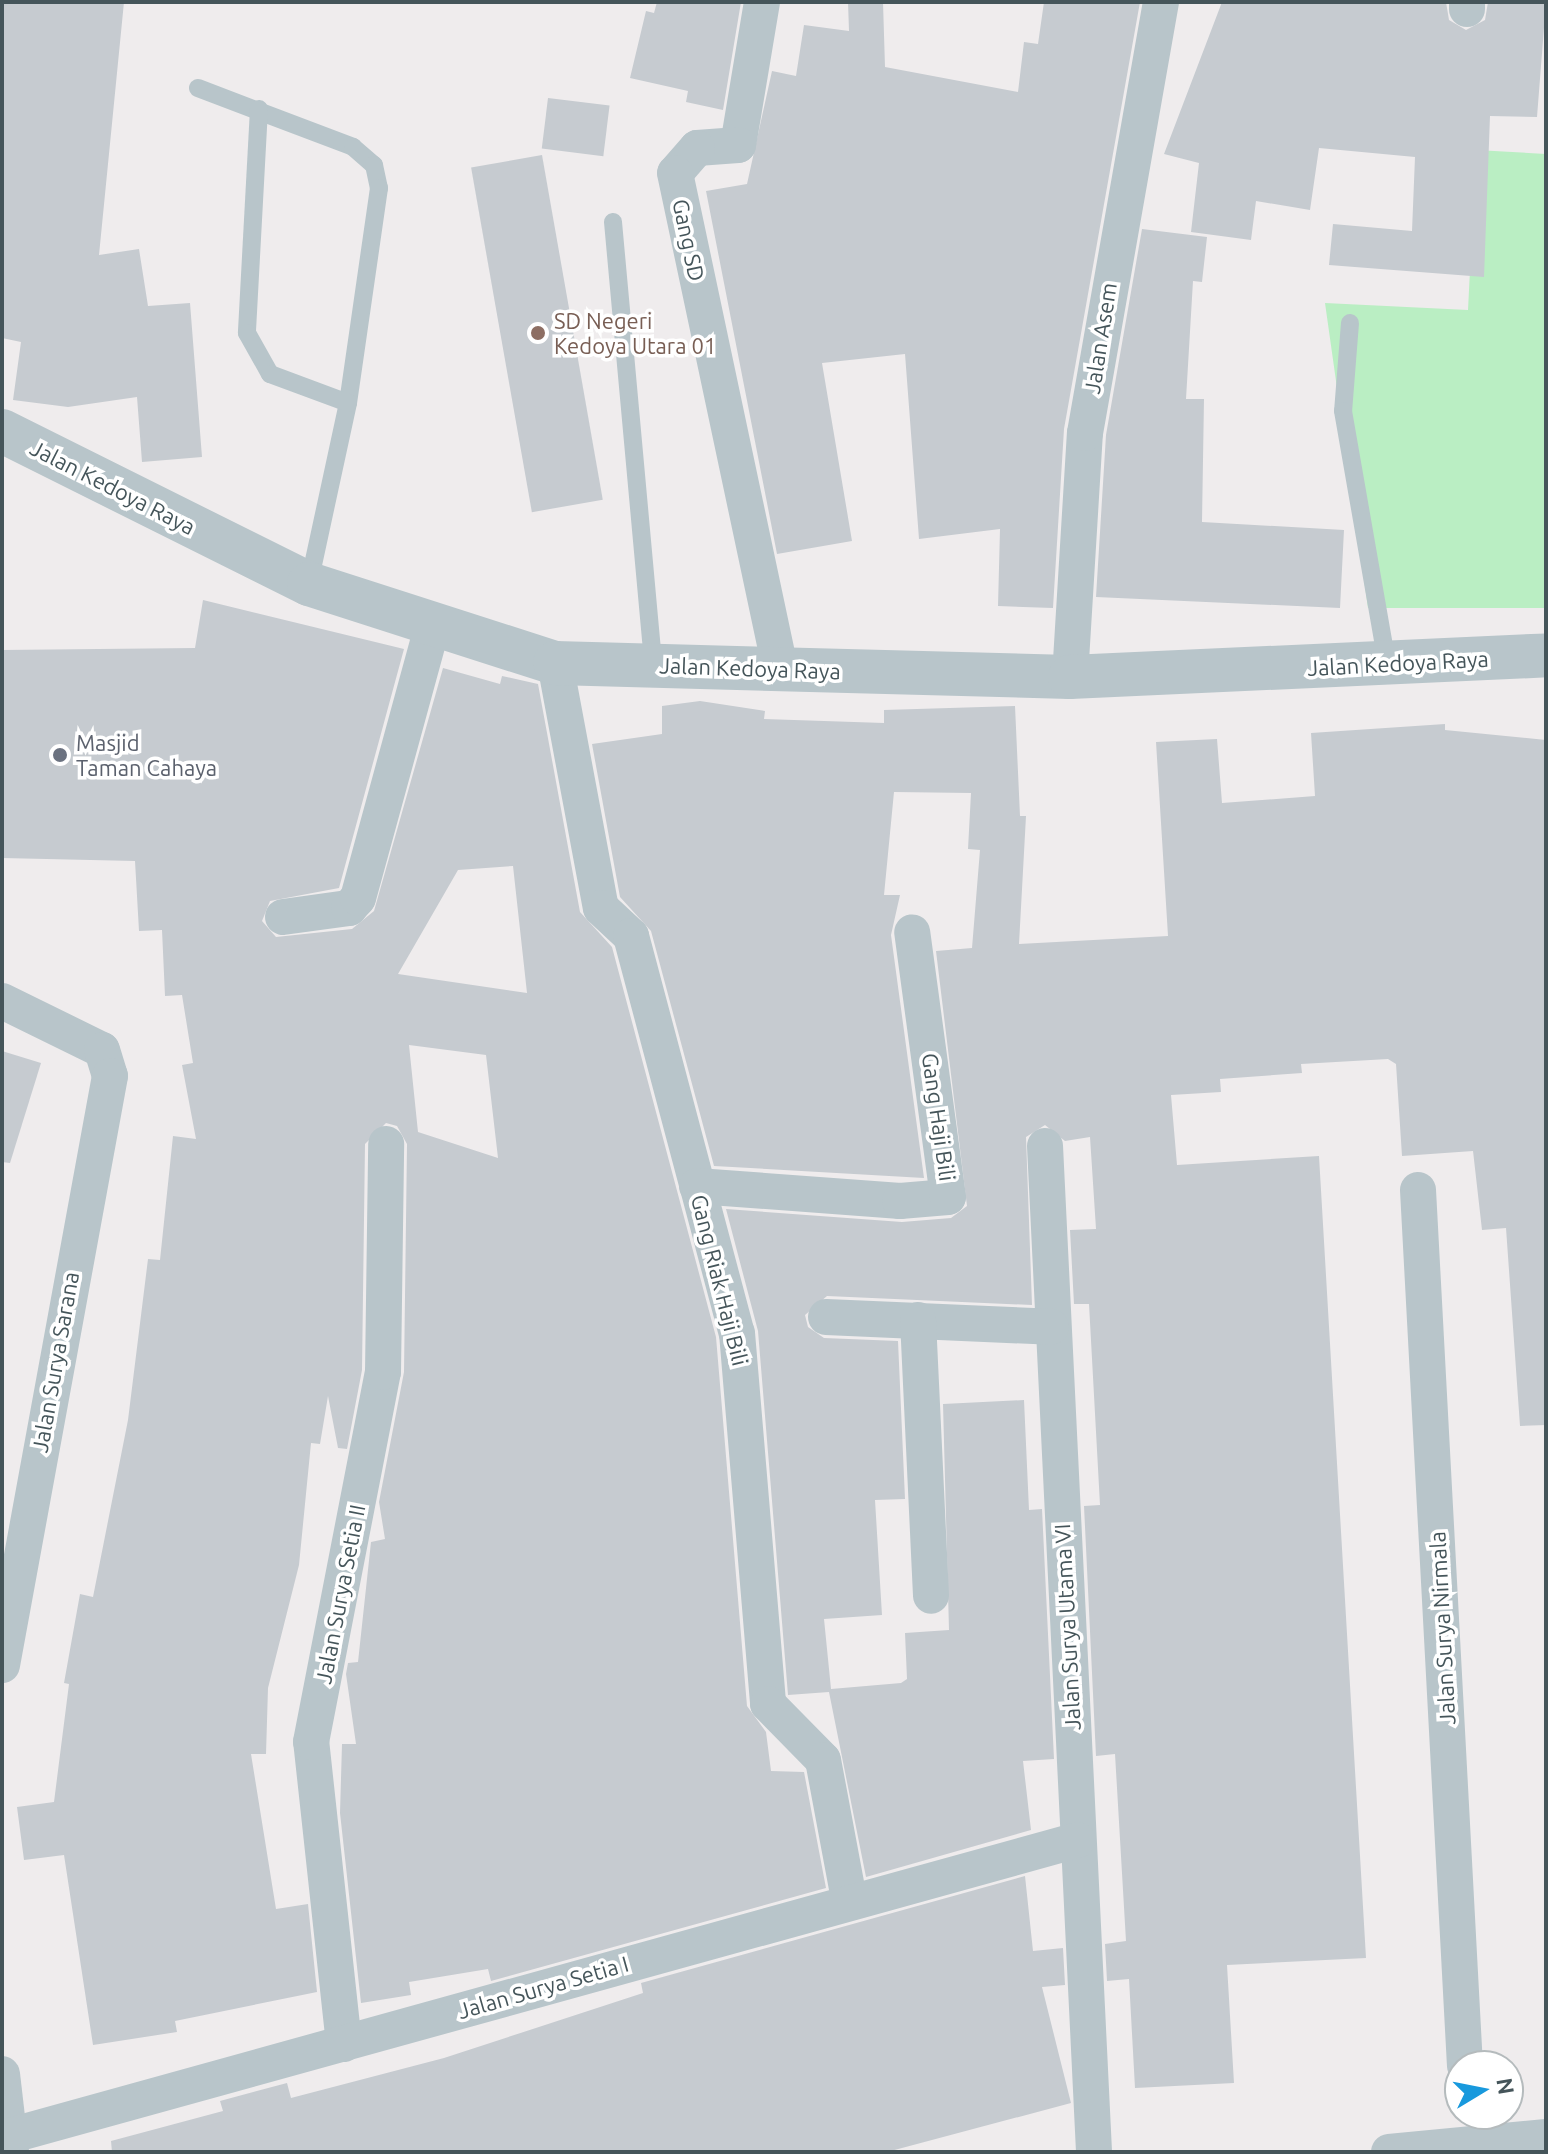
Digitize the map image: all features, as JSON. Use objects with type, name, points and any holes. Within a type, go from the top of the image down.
[{"type":"street","name":"Gang SD","points":[[762,2],[738,145],[697,148],[675,173],[780,668]]},
{"type":"street","name":"Jalan Asem","points":[[1070,677],[1085,433],[1161,2]]},
{"type":"street","name":"Jalan Kedoya Raya","points":[[2,431],[309,584],[432,627],[555,663],[1070,677],[1388,665],[1546,655]]},
{"type":"street","points":[[283,917],[349,908],[358,898],[432,627]]},
{"type":"street","name":"Gang Riak Haji Bili","points":[[555,663],[601,908],[631,936],[743,1372],[768,1704],[823,1760],[849,1899]]},
{"type":"street","name":"Gang Haji Bili","points":[[697,1186],[900,1201],[948,1197],[912,932]]},
{"type":"street","name":"Jalan Surya Sarana","points":[[2,1001],[89,1042],[108,1059],[2,1665]]},
{"type":"street","name":"Jalan Surya Setia II","points":[[344,2044],[311,1742],[383,1372],[386,1144]]},
{"type":"street","name":"Jalan Surya Utama VI","points":[[1045,1146],[1051,1327],[1094,2152]]},
{"type":"street","name":"Jalan Surya Nirmala","points":[[1418,1190],[1464,2050]]},
{"type":"street","points":[[826,1317],[1051,1327]]},
{"type":"street","points":[[918,1320],[931,1596]]},
{"type":"street","name":"Jalan Surya Setia I","points":[[10,2144],[849,1899],[1078,1840]]},
{"type":"street","points":[[2,2074],[10,2144]]},
{"type":"street","points":[[1389,2152],[1469,2136],[1546,2137]]},
{"type":"lane","points":[[198,88],[353,147],[374,165],[379,188],[348,403],[309,584]]},
{"type":"lane","points":[[259,109],[247,333],[270,374],[348,403]]},
{"type":"lane","points":[[613,222],[653,665]]},
{"type":"lane","points":[[1350,323],[1343,411],[1388,665]]},
{"type":"green space","points":[[1476,150],[1546,154],[1546,608],[1368,608],[1325,303],[1468,310]]},
{"type":"building","points":[[2,2],[124,2],[99,255],[139,249],[148,306],[190,303],[202,457],[142,462],[137,397],[68,407],[13,400],[21,342],[2,338]]},
{"type":"building","points":[[657,2],[741,2],[723,110],[686,102],[688,91],[630,78],[646,11],[654,13]]},
{"type":"building","points":[[848,2],[883,2],[885,67],[1018,92],[1024,42],[1038,44],[1044,2],[1140,2],[1064,429],[1053,608],[998,606],[1000,529],[919,539],[905,354],[822,363],[852,541],[777,554],[706,191],[747,184],[772,71],[796,76],[804,25],[849,31]]},
{"type":"building","points":[[1222,2],[1446,2],[1449,20],[1466,30],[1485,20],[1488,2],[1546,2],[1537,117],[1490,116],[1484,277],[1329,265],[1333,224],[1412,231],[1415,157],[1319,148],[1310,210],[1256,201],[1251,240],[1191,232],[1199,163],[1164,154]]},
{"type":"building","points":[[548,98],[610,106],[603,156],[542,149]]},
{"type":"building","name":"SD Negeri Kedoya Utara 01","points":[[542,155],[603,500],[532,512],[471,168]]},
{"type":"building","points":[[1142,229],[1207,237],[1202,282],[1193,281],[1186,399],[1204,399],[1202,522],[1344,530],[1340,608],[1096,597],[1106,435]]},
{"type":"building","points":[[203,600],[404,649],[339,888],[270,901],[262,921],[276,937],[352,929],[374,911],[443,668],[500,684],[502,676],[538,684],[580,912],[612,947],[716,1337],[747,1706],[766,1732],[771,1771],[804,1772],[826,1888],[491,1981],[488,1969],[409,1982],[411,1995],[361,2003],[340,1813],[342,1744],[356,1744],[346,1674],[348,1663],[358,1662],[371,1542],[385,1539],[379,1502],[404,1372],[407,1144],[397,1126],[386,1123],[365,1144],[362,1370],[347,1449],[338,1448],[328,1396],[320,1444],[311,1443],[299,1565],[268,1688],[266,1754],[251,1754],[276,1909],[308,1904],[317,1992],[175,2021],[177,2032],[93,2045],[64,1855],[24,1860],[17,1807],[54,1802],[69,1684],[64,1683],[80,1594],[93,1597],[128,1420],[148,1259],[160,1260],[173,1136],[196,1139],[182,1065],[193,1063],[182,995],[165,996],[162,930],[139,931],[135,861],[2,858],[2,650],[195,648]],"holes":[[[513,866],[527,993],[398,974],[458,870]],[[409,1045],[486,1055],[498,1158],[418,1132]]]},
{"type":"building","points":[[700,701],[765,711],[764,719],[884,723],[884,710],[1015,706],[1020,816],[1026,816],[1019,944],[1168,936],[1156,742],[1217,739],[1222,803],[1315,796],[1311,733],[1445,724],[1445,730],[1546,740],[1546,1425],[1520,1426],[1506,1228],[1482,1230],[1473,1151],[1402,1156],[1396,1064],[1388,1059],[1301,1064],[1302,1073],[1220,1079],[1221,1092],[1171,1095],[1177,1165],[1319,1156],[1366,1958],[1227,1965],[1234,2083],[1135,2088],[1129,1979],[1107,1981],[1105,1944],[1126,1941],[1115,1754],[1096,1756],[1084,1506],[1100,1505],[1089,1304],[1074,1304],[1070,1230],[1096,1229],[1090,1137],[1065,1141],[1045,1125],[1026,1137],[1032,1305],[827,1296],[805,1315],[808,1327],[824,1338],[898,1341],[905,1499],[875,1500],[882,1615],[824,1619],[831,1689],[901,1683],[907,1679],[905,1633],[949,1630],[943,1404],[1024,1400],[1029,1510],[1042,1509],[1054,1759],[1023,1761],[1031,1830],[866,1877],[829,1692],[788,1695],[758,1331],[726,1209],[902,1222],[951,1218],[967,1206],[936,951],[972,948],[980,850],[968,849],[971,793],[894,792],[884,895],[900,895],[891,935],[924,1178],[714,1166],[651,931],[620,897],[592,744],[662,734],[662,706]]},
{"type":"building","points":[[2,1051],[41,1063],[10,1163],[2,1162]]},
{"type":"building","points":[[1025,1876],[1033,1951],[1063,1948],[1065,1985],[1042,1987],[1071,2103],[887,2152],[112,2152],[111,2141],[223,2111],[220,2101],[287,2083],[291,2098],[444,2058],[643,1993],[641,1983]]},
{"type":"place","name":"SD Negeri Kedoya Utara 01","points":[[538,333]]},
{"type":"place","name":"Masjid Taman Cahaya","points":[[60,755]]}]
